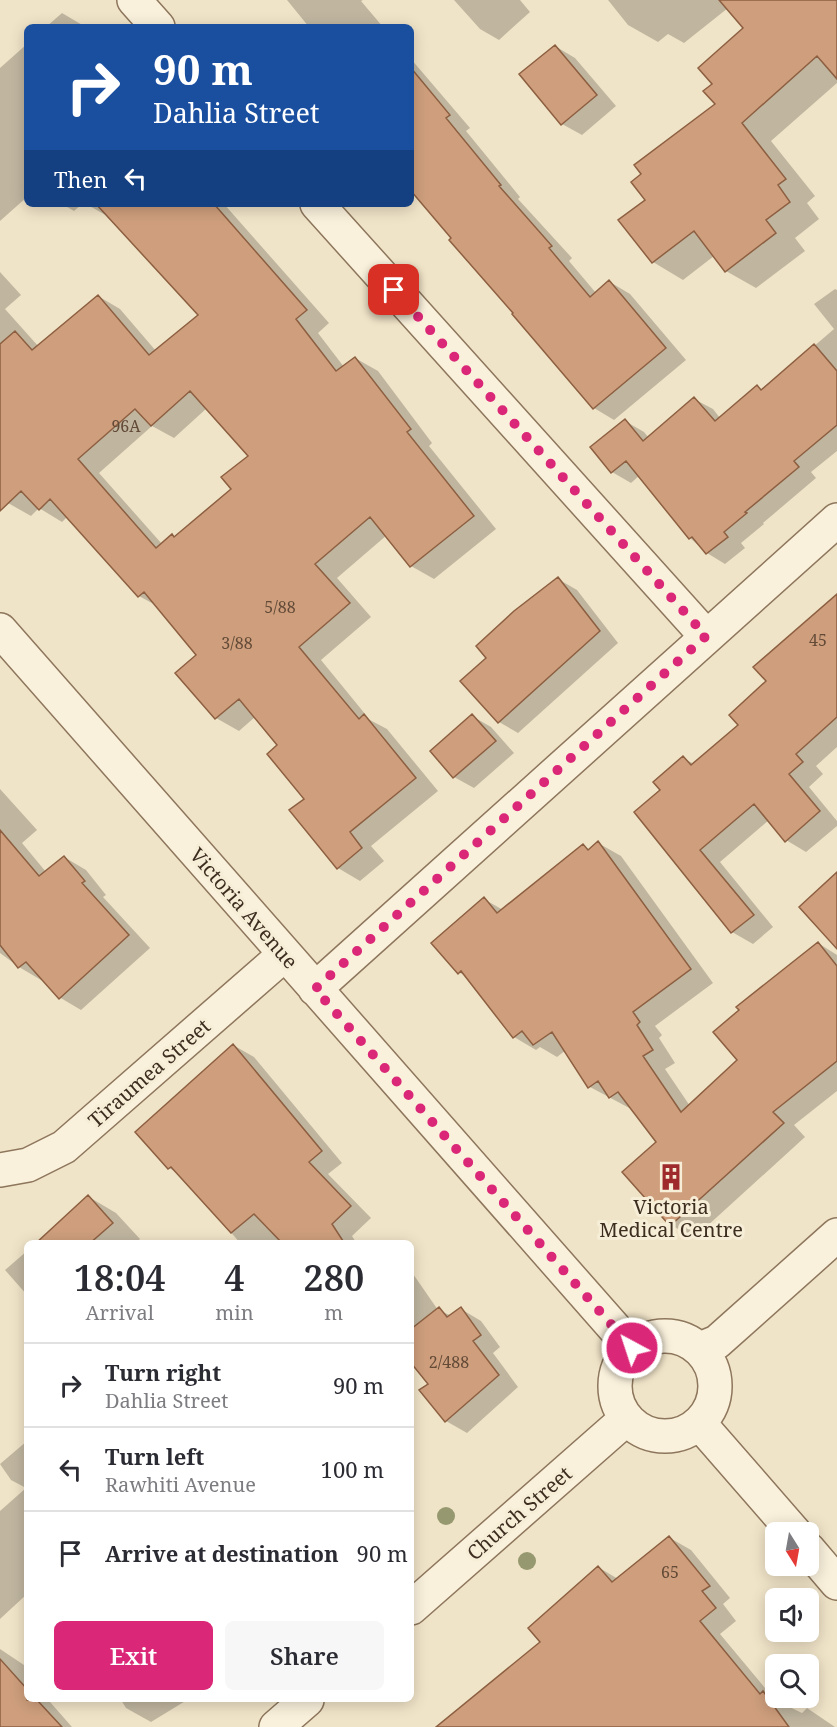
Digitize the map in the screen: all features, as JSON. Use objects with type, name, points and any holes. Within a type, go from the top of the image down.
[{"type":"street","points":[[134,0],[155,24]]},
{"type":"street","points":[[320,207],[706,636]]},
{"type":"street","points":[[315,989],[837,520]]},
{"type":"street","name":"Victoria Avenue","points":[[0,630],[632,1348]]},
{"type":"street","name":"Tiraumea Street","points":[[0,1170],[28,1165],[64,1147],[285,954]]},
{"type":"street","points":[[700,1349],[717,1342],[837,1235]]},
{"type":"street","points":[[659,1336],[674,1336],[700,1349],[710,1362],[716,1378],[716,1395],[710,1410],[700,1424],[686,1433],[670,1437],[654,1436],[639,1430],[626,1419],[618,1406],[614,1390],[616,1374],[622,1360],[632,1348],[659,1336]]},
{"type":"street","name":"Church Street","points":[[414,1605],[626,1419]]},
{"type":"street","points":[[700,1424],[785,1522]]},
{"type":"street","points":[[819,1562],[837,1583]]},
{"type":"street","points":[[276,1727],[305,1702]]},
{"type":"building","points":[[719,0],[837,0],[837,79],[817,56],[742,123],[786,179],[778,185],[790,202],[766,220],[776,233],[725,272],[694,231],[652,263],[618,220],[645,200],[631,182],[641,174],[634,165],[715,104],[703,91],[712,84],[698,68],[743,28]]},
{"type":"building","points":[[555,45],[597,95],[561,125],[519,74]]},
{"type":"building","points":[[414,72],[450,115],[446,118],[501,185],[499,186],[552,246],[549,248],[590,297],[609,280],[666,348],[593,409],[449,240],[451,238],[414,195]]},
{"type":"building","points":[[99,207],[217,207],[307,310],[296,319],[336,371],[355,357],[411,429],[407,432],[474,516],[410,567],[370,517],[315,564],[350,603],[299,647],[359,719],[364,714],[416,778],[350,832],[362,848],[337,869],[289,810],[304,799],[267,754],[277,745],[239,699],[215,719],[175,673],[196,655],[144,592],[138,597],[50,499],[39,510],[21,491],[0,511],[0,344],[15,331],[32,350],[98,295],[149,355],[198,315]],"holes":[[[190,391],[248,456],[221,477],[231,489],[174,537],[172,534],[156,548],[78,459],[135,409],[151,426]]]},
{"type":"building","points":[[814,344],[837,371],[837,425],[794,461],[799,467],[745,512],[747,513],[724,532],[728,537],[706,554],[692,537],[689,539],[626,461],[611,473],[590,447],[625,419],[643,441],[694,397],[715,421],[757,385],[761,390]]},
{"type":"building","points":[[558,577],[600,631],[498,723],[460,681],[486,658],[476,646],[514,611]]},
{"type":"building","points":[[837,594],[837,717],[796,754],[803,762],[789,774],[820,811],[785,842],[754,804],[700,850],[754,915],[731,933],[634,812],[660,790],[653,782],[683,756],[691,765],[738,725],[729,715],[766,681],[753,667]]},
{"type":"building","points":[[472,714],[496,741],[453,778],[430,751]]},
{"type":"building","points":[[0,830],[39,876],[64,856],[85,881],[82,883],[129,935],[59,999],[26,962],[18,968],[0,945]]},
{"type":"building","points":[[598,841],[691,969],[633,1012],[640,1022],[637,1025],[653,1050],[643,1056],[681,1112],[737,1060],[713,1032],[739,1010],[736,1007],[818,942],[837,966],[837,1061],[773,1112],[784,1123],[670,1226],[622,1172],[656,1142],[618,1092],[609,1098],[598,1081],[588,1088],[552,1032],[533,1045],[522,1031],[513,1038],[461,971],[458,974],[431,943],[484,897],[497,913],[583,844],[588,850]]},
{"type":"building","points":[[837,872],[837,949],[799,907]]},
{"type":"building","points":[[233,1044],[322,1151],[309,1162],[351,1206],[332,1224],[342,1240],[279,1240],[254,1214],[231,1233],[171,1167],[168,1169],[135,1132]]},
{"type":"building","points":[[88,1195],[113,1223],[94,1240],[39,1240]]},
{"type":"building","points":[[439,1307],[447,1317],[461,1307],[481,1335],[473,1341],[499,1375],[445,1422],[419,1390],[428,1384],[414,1367],[414,1327]]},
{"type":"building","points":[[669,1536],[710,1586],[702,1591],[716,1608],[700,1621],[760,1694],[763,1691],[765,1708],[775,1708],[789,1727],[436,1727],[540,1642],[528,1628],[598,1566],[612,1582]]},
{"type":"building","points":[[0,1659],[24,1686],[24,1702],[39,1702],[62,1727],[0,1727]]},
{"type":"place","name":"Victoria Medical Centre","points":[[671,1177]]},
{"type":"route","points":[[394,290],[706,636],[315,989],[632,1348]]}]
